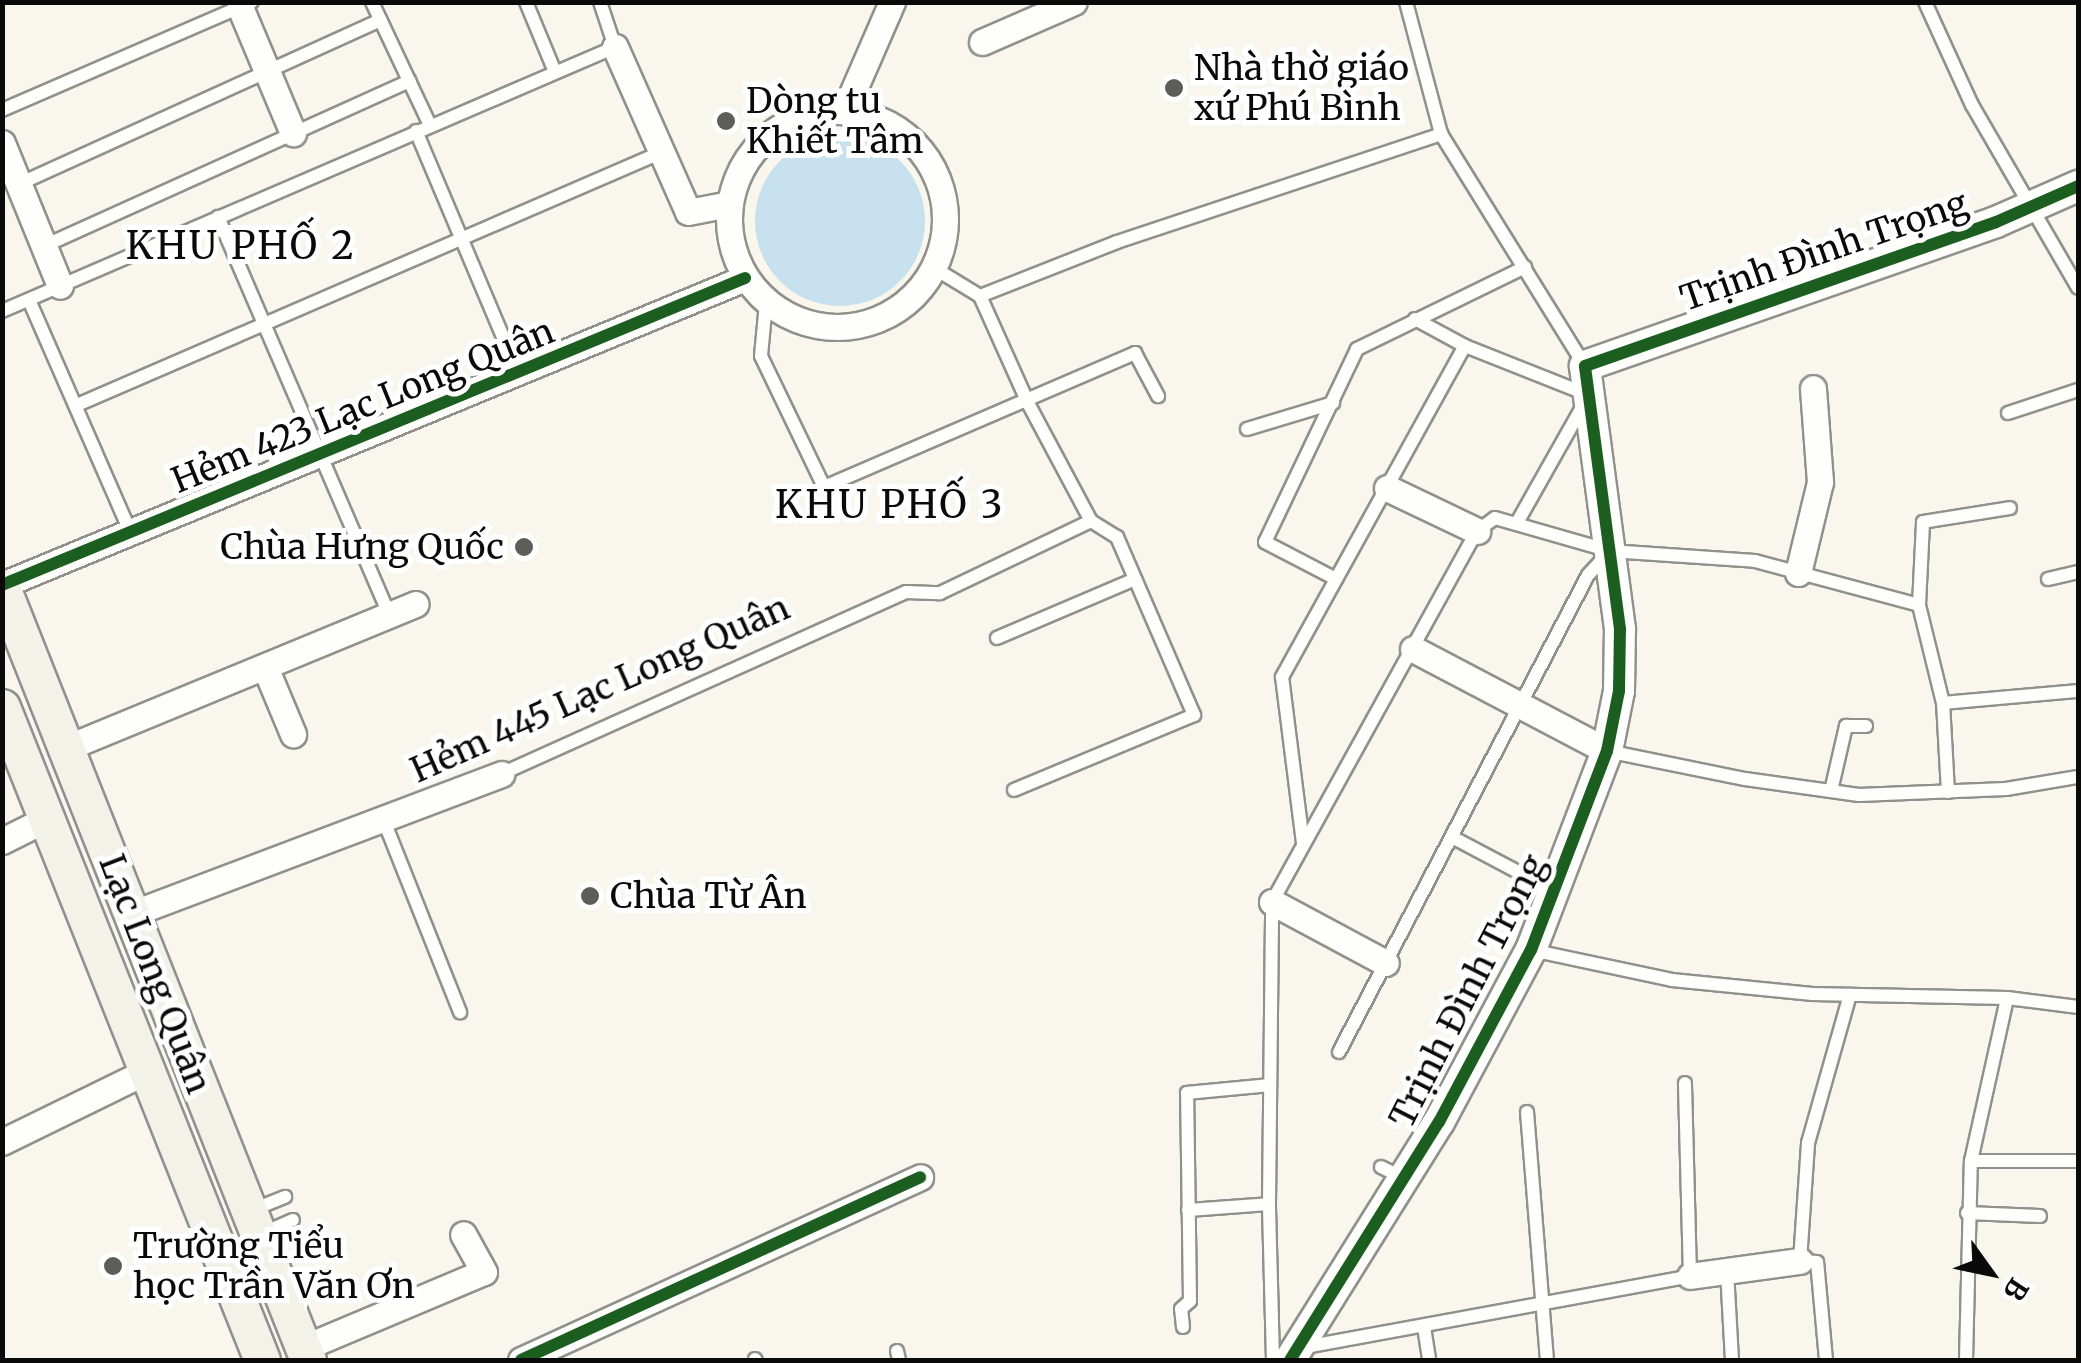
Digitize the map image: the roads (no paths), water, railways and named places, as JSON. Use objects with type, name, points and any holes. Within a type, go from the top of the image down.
[{"type":"main road","name":"Lạc Long Quân","points":[[2,586],[305,1354]]},
{"type":"main road","name":"Lạc Long Quân","points":[[2,707],[262,1360]]},
{"type":"street","points":[[845,110],[892,2]]},
{"type":"street","points":[[982,42],[1074,2]]},
{"type":"street","points":[[246,5],[267,71],[293,133]]},
{"type":"street","points":[[616,47],[688,212],[729,204]]},
{"type":"street","points":[[845,110],[895,126],[932,165],[946,216],[934,268],[915,294],[889,315],[858,326],[826,328],[794,320],[766,303],[745,278],[728,230],[729,204],[748,159],[782,125],[812,113],[845,110]]},
{"type":"street","points":[[2,143],[60,286]]},
{"type":"street","name":"Trịnh Đình Trọng","points":[[1287,1356],[1392,1173],[1439,1122],[1530,950],[1556,892],[1607,751],[1621,661],[1587,380],[2078,186]]},
{"type":"street","name":"Hẻm 423 Lạc Long Quân","points":[[2,586],[745,278]]},
{"type":"street","points":[[1798,573],[1820,482],[1813,388]]},
{"type":"street","points":[[1386,488],[1476,531]]},
{"type":"street","points":[[66,748],[416,604]]},
{"type":"street","points":[[1413,649],[1607,751]]},
{"type":"street","points":[[265,666],[293,734]]},
{"type":"street","name":"Hẻm 445 Lạc Long Quân","points":[[131,914],[384,822],[501,774]]},
{"type":"street","points":[[2,841],[48,818]]},
{"type":"street","points":[[1272,902],[1386,962]]},
{"type":"street","points":[[2,1142],[149,1070]]},
{"type":"street","points":[[521,1360],[920,1178]]},
{"type":"street","points":[[223,1261],[255,1231]]},
{"type":"street","points":[[305,1354],[484,1272],[462,1234]]},
{"type":"street","points":[[1690,1276],[1800,1261]]},
{"type":"lane","points":[[372,2],[430,124]]},
{"type":"lane","points":[[526,2],[556,72]]},
{"type":"lane","points":[[2,311],[616,47],[600,2]]},
{"type":"lane","points":[[1406,2],[1441,134],[1526,267],[1587,380]]},
{"type":"lane","points":[[1925,2],[1972,105],[2078,288]]},
{"type":"lane","points":[[2,110],[246,5]]},
{"type":"lane","points":[[18,184],[380,20]]},
{"type":"lane","points":[[44,246],[410,81]]},
{"type":"lane","points":[[416,131],[518,375]]},
{"type":"lane","points":[[980,296],[1117,242],[1441,134]]},
{"type":"lane","points":[[77,406],[662,152]]},
{"type":"lane","points":[[218,217],[390,615]]},
{"type":"lane","points":[[1336,580],[1265,542],[1357,349],[1526,267]]},
{"type":"lane","points":[[934,268],[980,296],[1028,402],[1091,520],[1116,537],[1194,715],[1014,790]]},
{"type":"lane","points":[[29,300],[131,534]]},
{"type":"lane","points":[[766,303],[761,356],[824,487],[1135,353],[1158,396]]},
{"type":"lane","points":[[1414,319],[1465,346],[1587,380]]},
{"type":"lane","points":[[1303,844],[1282,677],[1465,346]]},
{"type":"lane","points":[[1517,523],[1587,380]]},
{"type":"lane","points":[[2008,413],[2078,390]]},
{"type":"lane","points":[[1247,429],[1333,404]]},
{"type":"lane","points":[[1948,792],[1943,703],[1919,605],[1924,522],[2010,508]]},
{"type":"lane","points":[[1684,1083],[1690,1276],[1542,1302],[1287,1356],[1269,1204],[1272,902],[1476,531],[1495,518],[1610,551],[1754,561],[1919,605]]},
{"type":"lane","name":"Hẻm 445 Lạc Long Quân","points":[[501,774],[906,592],[940,593],[1091,520]]},
{"type":"lane","points":[[1340,1052],[1588,575],[1610,551]]},
{"type":"lane","points":[[2048,579],[2078,572]]},
{"type":"lane","points":[[997,638],[1135,579]]},
{"type":"lane","points":[[1943,703],[2078,691]]},
{"type":"lane","points":[[1831,791],[1846,726],[1866,726]]},
{"type":"lane","points":[[1607,751],[1859,795],[2006,789],[2078,777]]},
{"type":"lane","points":[[384,822],[460,1012]]},
{"type":"lane","points":[[1452,837],[1556,892]]},
{"type":"lane","points":[[1530,950],[1672,980],[1850,994],[2007,998],[2078,1006]]},
{"type":"lane","points":[[1826,1360],[1817,1262],[1800,1261],[1808,1143],[1850,994]]},
{"type":"lane","points":[[1966,1360],[1971,1162],[2007,998]]},
{"type":"lane","points":[[1183,1327],[1182,1309],[1190,1301],[1186,1094],[1270,1085]]},
{"type":"lane","points":[[1527,1112],[1547,1360]]},
{"type":"lane","points":[[1971,1162],[2078,1162]]},
{"type":"lane","points":[[255,1231],[285,1197]]},
{"type":"lane","points":[[1188,1210],[1269,1204]]},
{"type":"lane","points":[[1967,1213],[2040,1216]]},
{"type":"lane","points":[[255,1231],[293,1220]]},
{"type":"lane","points":[[1727,1271],[1732,1360]]},
{"type":"lane","points":[[1424,1327],[1429,1360]]},
{"type":"water","points":[[840,136],[873,142],[900,161],[919,188],[925,221],[919,254],[900,281],[873,300],[840,306],[807,300],[780,281],[761,254],[755,221],[761,188],[780,161],[807,142]]},
{"type":"place","name":"Nhà thờ giáo xứ Phú Bình","points":[[1174,88]]},
{"type":"place","name":"Dòng tu Khiết Tâm","points":[[726,121]]},
{"type":"place","name":"Chùa Hưng Quốc","points":[[524,547]]},
{"type":"place","name":"Chùa Từ Ân","points":[[590,896]]},
{"type":"place","name":"Trường Tiểu học Trần Văn Ơn","points":[[113,1266]]},
{"type":"district","name":"KHU PHỐ 2","points":[[241,246]]},
{"type":"district","name":"KHU PHỐ 3","points":[[890,505]]}]
